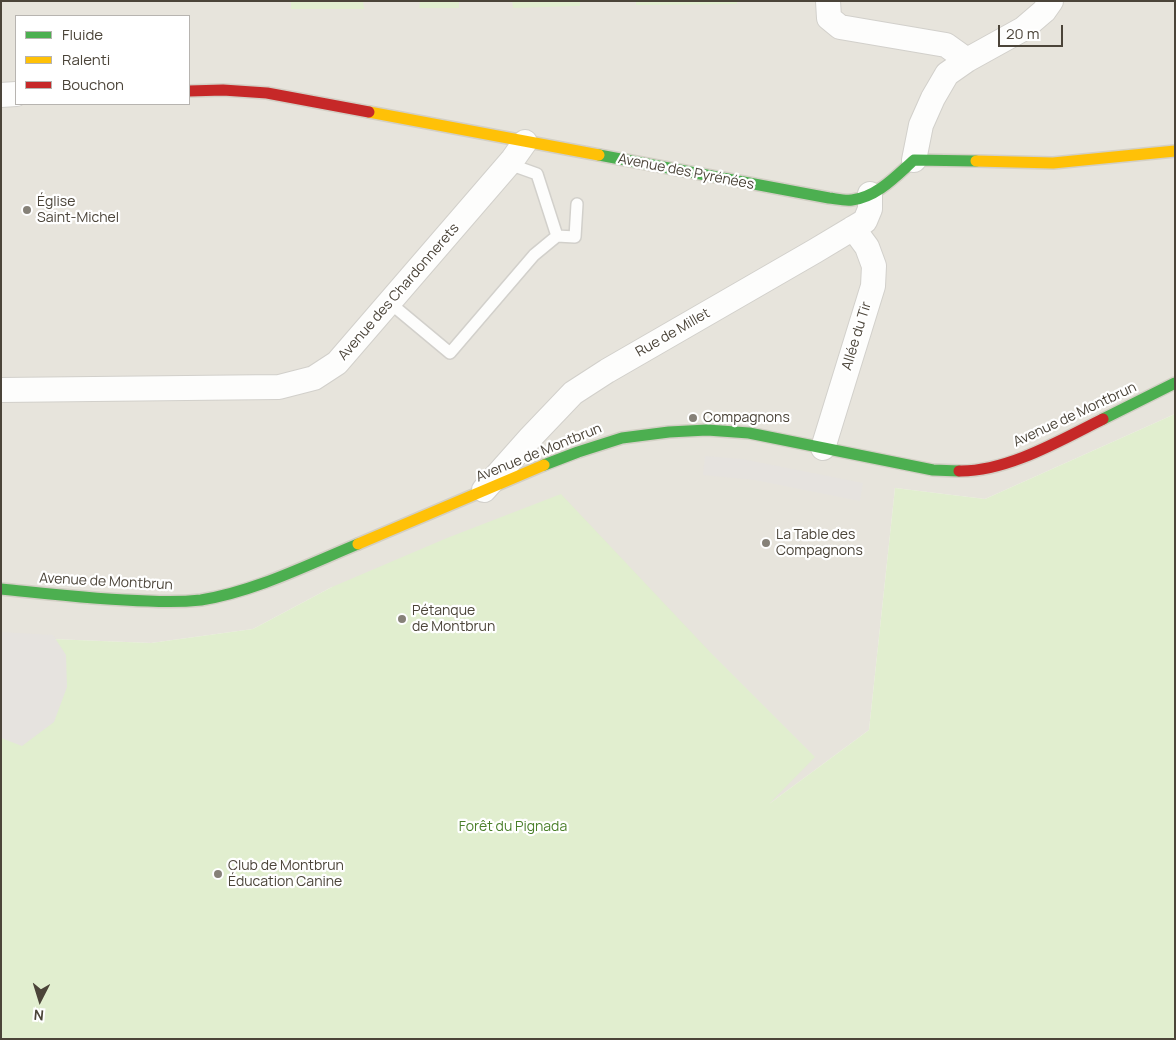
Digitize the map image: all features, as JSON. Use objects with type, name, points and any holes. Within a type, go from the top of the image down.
[{"type":"street","points":[[828,1],[829,18],[840,27],[946,45],[967,60]]},
{"type":"street","points":[[1051,1],[1044,11],[1023,29],[967,60],[947,74],[920,125],[914,160],[1053,163],[1175,151]]},
{"type":"street","name":"Avenue des Pyrénées","points":[[190,91],[223,90],[267,93],[829,198],[852,200],[870,194],[889,184],[914,160]]},
{"type":"street","points":[[1,94],[15,94]]},
{"type":"street","name":"Avenue des Chardonnerets","points":[[1,390],[279,387],[314,378],[337,364],[526,142]]},
{"type":"street","name":"Rue de Millet","points":[[482,492],[573,393],[607,371],[815,252],[865,221],[870,209],[870,194]]},
{"type":"street","name":"Allée du Tir","points":[[822,448],[873,286],[874,266],[867,247],[854,228]]},
{"type":"street","name":"Avenue de Montbrun","points":[[1,589],[85,598],[159,601],[190,601],[229,594],[265,583],[538,467],[578,452],[631,436],[707,430],[749,433],[937,471],[973,471],[1000,465],[1044,449],[1175,383]]},
{"type":"lane","points":[[509,164],[537,174],[557,236]]},
{"type":"lane","points":[[390,303],[450,353],[534,255],[557,236],[575,237],[577,204]]},
{"type":"shaded area","points":[[1,1],[1175,1],[1175,414],[985,499],[895,488],[869,730],[765,807],[332,587],[253,629],[151,643],[1,637]]},
{"type":"shaded area","points":[[705,456],[742,459],[863,483],[860,501],[755,480],[703,475]]},
{"type":"shaded area","points":[[1,632],[53,635],[66,655],[67,687],[54,722],[22,746],[1,738]]},
{"type":"green space","points":[[291,1],[363,1],[364,9],[291,9]]},
{"type":"green space","points":[[420,1],[459,1],[459,8],[419,8]]},
{"type":"green space","points":[[512,1],[580,1],[580,6],[513,8]]},
{"type":"green space","points":[[636,1],[737,1],[737,4],[636,5]]},
{"type":"green space","name":"Forêt du Pignada","points":[[1175,414],[1175,1039],[1,1039],[1,637],[151,643],[253,629],[332,587],[447,538],[561,494],[710,652],[815,757],[769,804],[869,730],[895,488],[985,499]]},
{"type":"traffic: fast","points":[[599,155],[847,200],[870,195],[893,179],[914,160],[976,161]]},
{"type":"traffic: fast","points":[[1103,419],[1175,383]]},
{"type":"traffic: fast","points":[[544,465],[622,438],[669,432],[707,430],[749,433],[933,470],[959,471]]},
{"type":"traffic: fast","points":[[1,589],[111,599],[168,602],[201,600],[261,584],[358,544]]},
{"type":"traffic: slow","points":[[369,112],[599,155]]},
{"type":"traffic: slow","points":[[976,161],[1053,163],[1175,151]]},
{"type":"traffic: slow","points":[[358,544],[544,465]]},
{"type":"traffic: jam","points":[[190,91],[223,90],[267,93],[369,112]]},
{"type":"traffic: jam","points":[[959,471],[977,470],[1015,461],[1103,419]]},
{"type":"place","name":"Église Saint-Michel","points":[[27,210]]},
{"type":"place","name":"Compagnons","points":[[693,418]]},
{"type":"place","name":"La Table des Compagnons","points":[[766,543]]},
{"type":"place","name":"Pétanque de Montbrun","points":[[402,619]]},
{"type":"place","name":"Club de Montbrun Éducation Canine","points":[[218,874]]}]
